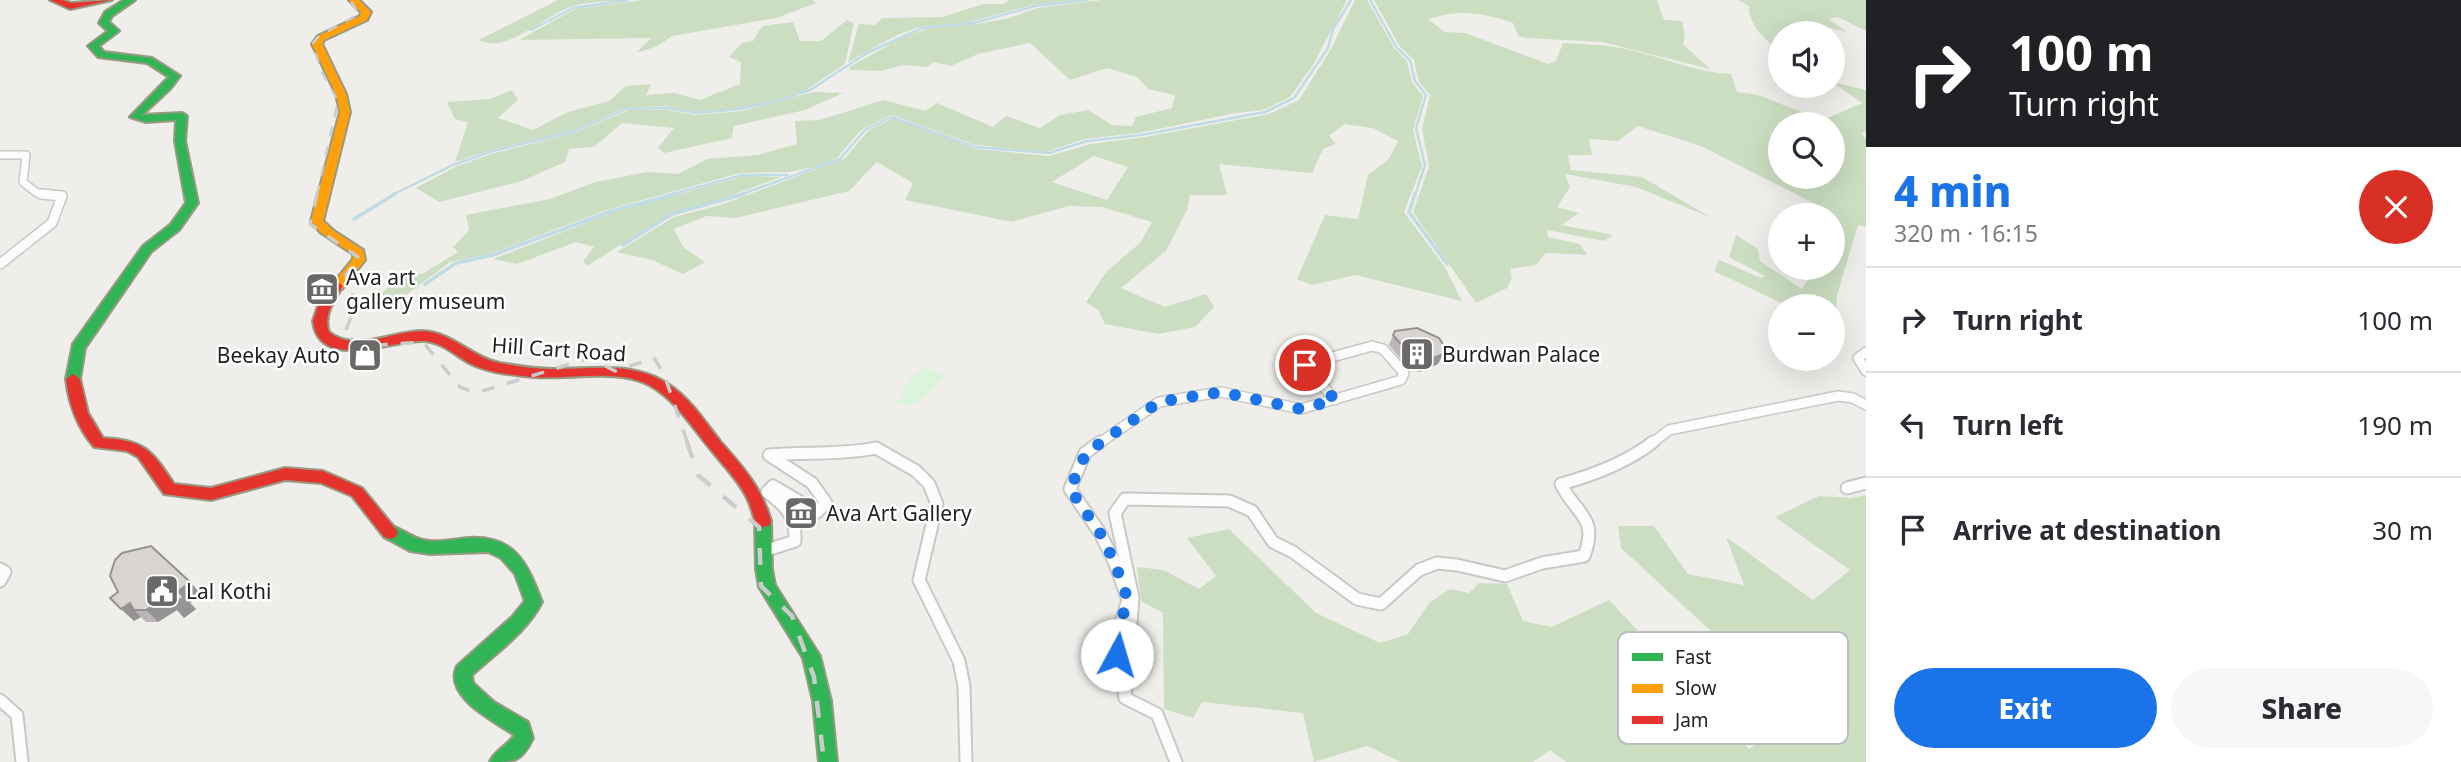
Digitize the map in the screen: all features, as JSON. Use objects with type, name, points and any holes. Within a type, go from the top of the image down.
[{"type":"main road","points":[[55,0],[71,6],[107,0]]},
{"type":"main road","points":[[130,0],[108,15],[104,23],[114,31],[93,46],[101,55],[132,54],[146,58],[175,76],[167,90],[147,103],[135,117],[142,120],[165,114],[182,116],[180,141],[192,203],[175,227],[147,249],[78,347],[72,372],[76,406],[89,433],[99,443],[134,444],[143,449],[169,490],[190,494],[216,494],[292,474],[321,478],[346,484],[365,498],[376,517],[402,541],[424,546],[495,545],[518,558],[530,580],[534,602],[520,623],[475,658],[463,672],[465,687],[488,708],[521,728],[524,738],[514,751],[499,762]]},
{"type":"main road","name":"Hill Cart Road","points":[[354,0],[366,12],[365,18],[321,38],[317,44],[320,55],[345,100],[345,112],[317,221],[320,228],[347,242],[359,253],[359,260],[330,293],[320,314],[327,339],[342,346],[431,336],[473,362],[486,366],[551,374],[603,371],[631,374],[658,383],[679,398],[742,476],[760,512],[767,589],[806,643],[813,662],[827,736],[828,762]]},
{"type":"street","points":[[0,155],[26,155],[23,182],[37,193],[62,196],[52,223],[0,264]]},
{"type":"street","points":[[1125,698],[1115,638],[1128,600],[1114,561],[1100,533],[1070,489],[1086,453],[1159,402],[1221,392],[1301,409],[1401,380],[1404,369],[1383,349],[1372,346],[1286,370]]},
{"type":"street","points":[[1866,352],[1858,358],[1866,371]]},
{"type":"street","points":[[1305,365],[1335,400]]},
{"type":"street","points":[[1125,698],[1133,598],[1115,513],[1125,499],[1229,501],[1252,511],[1273,542],[1304,559],[1357,598],[1381,604],[1394,596],[1405,581],[1426,566],[1454,562],[1478,572],[1507,576],[1538,564],[1564,562],[1584,556],[1592,541],[1590,523],[1581,510],[1566,498],[1561,484],[1590,476],[1638,454],[1669,430],[1838,396],[1853,398],[1866,405]]},
{"type":"street","points":[[764,551],[795,541],[796,523],[788,508],[768,492],[773,486],[817,512],[826,503],[812,483],[769,455],[819,451],[852,453],[876,448],[916,471],[929,484],[937,504],[919,580],[959,661],[964,686],[966,762]]},
{"type":"street","points":[[1847,488],[1866,483]]},
{"type":"street","points":[[1125,698],[1157,714],[1176,762]]},
{"type":"street","points":[[0,700],[17,715],[22,762]]},
{"type":"green space","points":[[558,0],[627,0],[575,6],[512,39],[490,43],[479,40]]},
{"type":"green space","points":[[644,0],[812,0],[816,3],[776,18],[672,36],[658,46],[636,53],[651,38],[519,40],[575,9]]},
{"type":"green space","points":[[1010,0],[1079,0],[1032,5],[970,22],[919,27],[895,36],[848,62],[859,24],[875,25],[882,18],[943,17],[983,4],[1003,4]]},
{"type":"green space","points":[[1102,0],[1347,0],[1313,65],[1290,97],[1263,110],[1139,133],[1084,139],[1046,152],[975,145],[891,115],[861,130],[837,158],[818,166],[790,172],[740,173],[607,210],[489,254],[450,262],[389,308],[382,293],[402,276],[422,274],[458,252],[453,247],[469,230],[466,215],[550,199],[595,182],[648,172],[678,174],[707,159],[758,155],[797,144],[795,121],[820,120],[883,100],[926,111],[937,103],[993,127],[1006,116],[1040,128],[1060,115],[1088,110],[1112,125],[1132,126],[1136,117],[1172,108],[1175,95],[1148,89],[1137,77],[1107,68],[1070,80],[1030,43],[978,54],[951,66],[933,62],[927,67],[902,65],[881,71],[851,70],[849,67],[902,38],[926,29],[977,24],[1009,18],[1037,8]]},
{"type":"green space","points":[[1355,0],[1367,0],[1395,49],[1407,61],[1412,82],[1423,96],[1413,130],[1422,166],[1404,212],[1444,266],[1462,301],[1355,275],[1312,285],[1297,279],[1325,215],[1358,219],[1368,175],[1389,159],[1398,141],[1373,128],[1344,124],[1329,136],[1336,144],[1323,149],[1312,173],[1219,164],[1227,195],[1190,195],[1187,210],[1166,251],[1121,288],[1165,307],[1206,294],[1214,307],[1195,327],[1158,334],[1105,324],[1098,310],[1086,302],[1107,271],[1140,243],[1152,222],[1102,207],[1068,206],[1012,222],[905,200],[913,183],[877,162],[849,191],[736,218],[706,216],[674,229],[683,247],[705,262],[683,274],[652,260],[617,252],[674,217],[720,205],[844,159],[869,130],[893,118],[976,149],[1049,156],[1091,144],[1269,114],[1299,100],[1331,49]],"holes":[[[1094,156],[1128,167],[1107,200],[1052,182]]]},
{"type":"green space","points":[[1374,0],[1657,0],[1664,20],[1682,21],[1685,37],[1683,44],[1710,69],[1602,42],[1526,38],[1518,36],[1513,23],[1481,14],[1461,13],[1428,19],[1445,32],[1465,33],[1548,64],[1556,61],[1563,43],[1625,49],[1693,68],[1731,74],[1737,92],[1758,95],[1802,112],[1768,112],[1768,180],[1701,146],[1638,126],[1618,141],[1589,139],[1592,155],[1568,155],[1571,170],[1642,177],[1712,218],[1636,187],[1565,174],[1570,187],[1557,207],[1579,213],[1561,225],[1613,235],[1604,241],[1547,230],[1548,237],[1580,244],[1587,255],[1546,253],[1536,265],[1510,269],[1512,278],[1507,288],[1476,303],[1413,212],[1429,166],[1422,129],[1430,95],[1419,82],[1414,60],[1400,47]]},
{"type":"green space","points":[[1738,0],[1866,0],[1866,31],[1838,17],[1829,19],[1832,21],[1768,21],[1768,41],[1755,26],[1749,6]]},
{"type":"green space","points":[[847,20],[854,23],[845,64],[806,90],[774,101],[737,109],[696,113],[665,106],[624,108],[569,132],[487,151],[455,162],[468,122],[455,119],[447,102],[490,99],[512,90],[518,100],[498,118],[533,130],[568,112],[609,101],[626,86],[651,84],[646,95],[674,93],[700,100],[740,84],[741,62],[729,57],[742,43],[753,41],[762,26],[793,22],[800,41],[821,41]]},
{"type":"green space","points":[[1845,85],[1866,90],[1866,131],[1862,133],[1866,139],[1866,227],[1858,225],[1845,268],[1845,203],[1813,203],[1786,189],[1845,189],[1845,112],[1841,112],[1862,103],[1845,91]]},
{"type":"green space","points":[[813,92],[843,93],[805,110],[734,126],[732,138],[664,153],[658,148],[674,128],[622,123],[594,147],[569,149],[565,162],[522,181],[439,202],[416,188],[455,167],[491,154],[574,133],[629,110],[668,110],[695,115],[742,111]]},
{"type":"green space","points":[[744,176],[781,177],[716,201],[669,214],[587,266],[583,261],[594,247],[576,242],[517,264],[493,259],[614,212]]},
{"type":"green space","points":[[1736,235],[1758,249],[1760,261],[1768,266],[1768,280],[1788,280],[1802,289],[1808,280],[1842,280],[1837,294],[1768,294],[1768,297],[1714,271],[1719,260],[1761,278],[1765,276],[1729,257]]},
{"type":"green space","points":[[923,367],[945,376],[924,398],[909,406],[897,403],[905,394],[901,390]]},
{"type":"green space","points":[[1866,495],[1866,762],[1566,762],[1550,750],[1533,762],[1401,762],[1367,746],[1314,762],[1303,713],[1202,702],[1193,718],[1164,709],[1163,613],[1141,601],[1137,567],[1164,570],[1199,589],[1216,576],[1187,538],[1229,529],[1316,613],[1380,643],[1408,634],[1429,603],[1450,589],[1469,593],[1479,583],[1507,584],[1523,621],[1552,627],[1609,600],[1639,632],[1618,632],[1618,744],[1744,744],[1749,749],[1756,744],[1848,744],[1848,632],[1712,632],[1621,548],[1618,526],[1654,526],[1688,574],[1744,585],[1726,537],[1813,600],[1850,570],[1775,517],[1819,496],[1851,498]]},
{"type":"building","points":[[1417,328],[1439,338],[1444,346],[1443,354],[1424,362],[1414,359],[1393,335],[1395,331]]},
{"type":"building","name":"Lal Kothi","points":[[151,546],[190,582],[178,591],[184,597],[172,605],[165,598],[146,610],[134,610],[130,603],[121,609],[110,598],[118,592],[110,576],[115,560],[122,553]]},
{"type":"waterway","points":[[531,30],[573,8],[629,0]]},
{"type":"waterway","points":[[392,195],[453,165],[489,152],[572,132],[626,109],[667,108],[697,113],[740,109],[777,101],[810,90],[867,53],[922,28],[974,23],[1035,6],[1088,0]]},
{"type":"waterway","points":[[739,195],[840,159],[865,130],[891,117],[975,147],[1049,153],[1087,141],[1141,135],[1265,112],[1294,98],[1328,48],[1333,29],[1351,0]]},
{"type":"waterway","points":[[1370,0],[1397,48],[1410,60],[1415,81],[1426,95],[1416,128],[1425,165],[1415,195]]},
{"type":"waterway","points":[[669,195],[742,175],[787,175]]},
{"type":"waterway","points":[[354,219],[395,194]]},
{"type":"waterway","points":[[425,284],[456,263],[493,255],[612,211],[675,194]]},
{"type":"waterway","points":[[623,245],[672,214],[744,194]]},
{"type":"waterway","points":[[1415,194],[1409,212],[1447,264]]},
{"type":"railway","points":[[317,195],[338,101],[323,74],[312,44],[319,36],[359,14],[350,0]]},
{"type":"railway","points":[[317,194],[310,224],[358,257],[346,275],[356,304],[344,335],[365,346],[423,342],[460,387],[476,393],[590,358],[615,371],[654,358],[664,374],[688,444]]},
{"type":"railway","points":[[687,442],[698,475],[759,527],[761,586],[792,616],[814,677],[824,762]]},
{"type":"traffic: fast","points":[[73,379],[78,347],[147,249],[175,227],[192,203],[180,141],[182,116],[146,119],[135,117],[175,76],[149,60],[101,55],[93,46],[114,31],[104,23],[108,14],[130,0]]},
{"type":"traffic: fast","points":[[763,521],[767,587],[811,656],[822,701],[828,762]]},
{"type":"traffic: fast","points":[[390,532],[410,544],[430,547],[489,545],[507,553],[522,570],[534,602],[518,622],[463,672],[465,687],[488,708],[521,728],[524,738],[515,751],[499,762]]},
{"type":"traffic: slow","points":[[337,286],[359,260],[359,253],[324,230],[317,221],[345,112],[341,94],[317,44],[321,38],[364,18],[366,12],[354,0]]},
{"type":"traffic: jam","points":[[55,0],[70,6],[107,0]]},
{"type":"traffic: jam","points":[[337,286],[324,306],[320,321],[324,335],[341,345],[364,345],[414,336],[434,337],[483,364],[523,372],[610,372],[638,375],[651,380],[678,400],[738,472],[756,499],[763,521]]},
{"type":"traffic: jam","points":[[73,379],[81,413],[99,443],[127,446],[143,453],[169,490],[211,494],[285,474],[323,477],[357,492],[390,532]]},
{"type":"place","name":"Ava art gallery museum","points":[[322,289]]},
{"type":"place","name":"Burdwan Palace","points":[[1417,354]]},
{"type":"place","name":"Beekay Auto","points":[[365,355]]},
{"type":"place","name":"Ava Art Gallery","points":[[801,513]]},
{"type":"place","name":"Lal Kothi","points":[[162,591]]},
{"type":"route","points":[[1117,655],[1115,638],[1128,600],[1114,561],[1100,533],[1070,489],[1086,453],[1159,402],[1221,392],[1301,409],[1335,400],[1305,365]]}]
